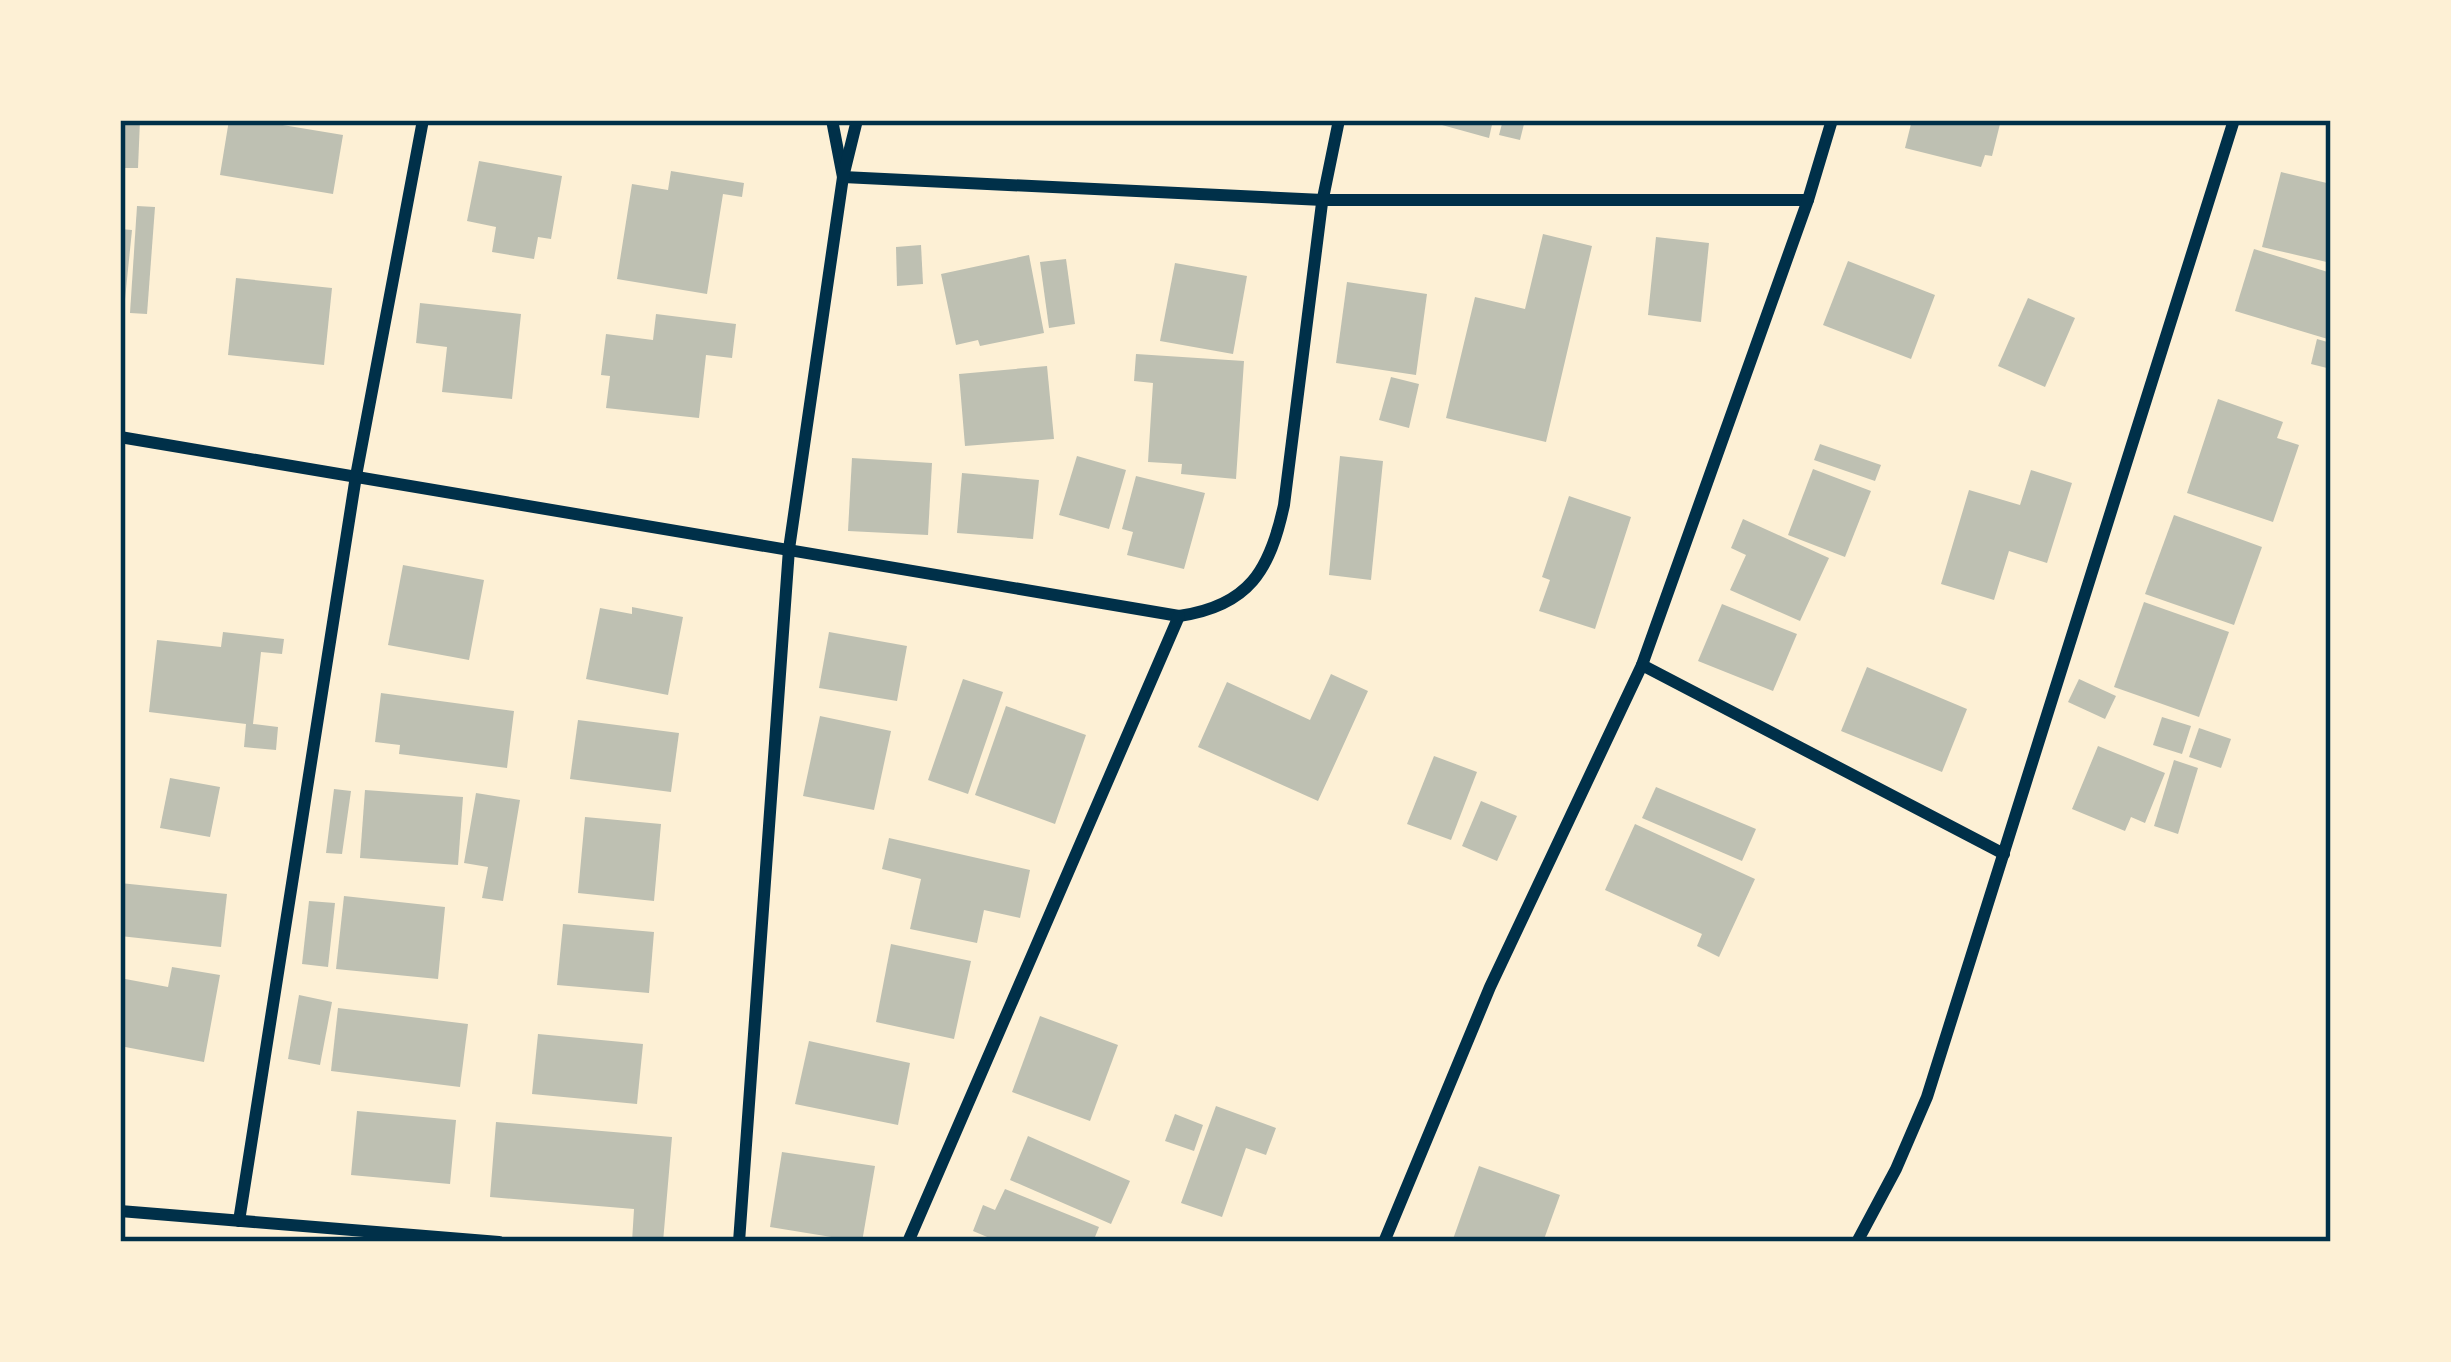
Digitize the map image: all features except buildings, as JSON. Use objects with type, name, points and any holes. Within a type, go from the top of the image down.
[{"type":"street","points":[[239,1221],[356,476],[423,120]]},
{"type":"street","points":[[832,120],[843,177]]},
{"type":"street","points":[[739,1242],[789,549],[843,177],[857,120]]},
{"type":"street","points":[[120,437],[1179,616],[1205,612],[1234,600],[1257,578],[1276,542],[1323,200],[1340,120]]},
{"type":"street","points":[[1384,1242],[1490,987],[1642,665],[1808,200],[1832,120]]},
{"type":"street","points":[[1857,1242],[1927,1097],[2234,120]]},
{"type":"street","points":[[843,177],[1323,200],[1808,200]]},
{"type":"street","points":[[908,1242],[1179,616]]},
{"type":"street","points":[[1642,665],[2004,854]]},
{"type":"street","points":[[120,1210],[499,1242]]}]
